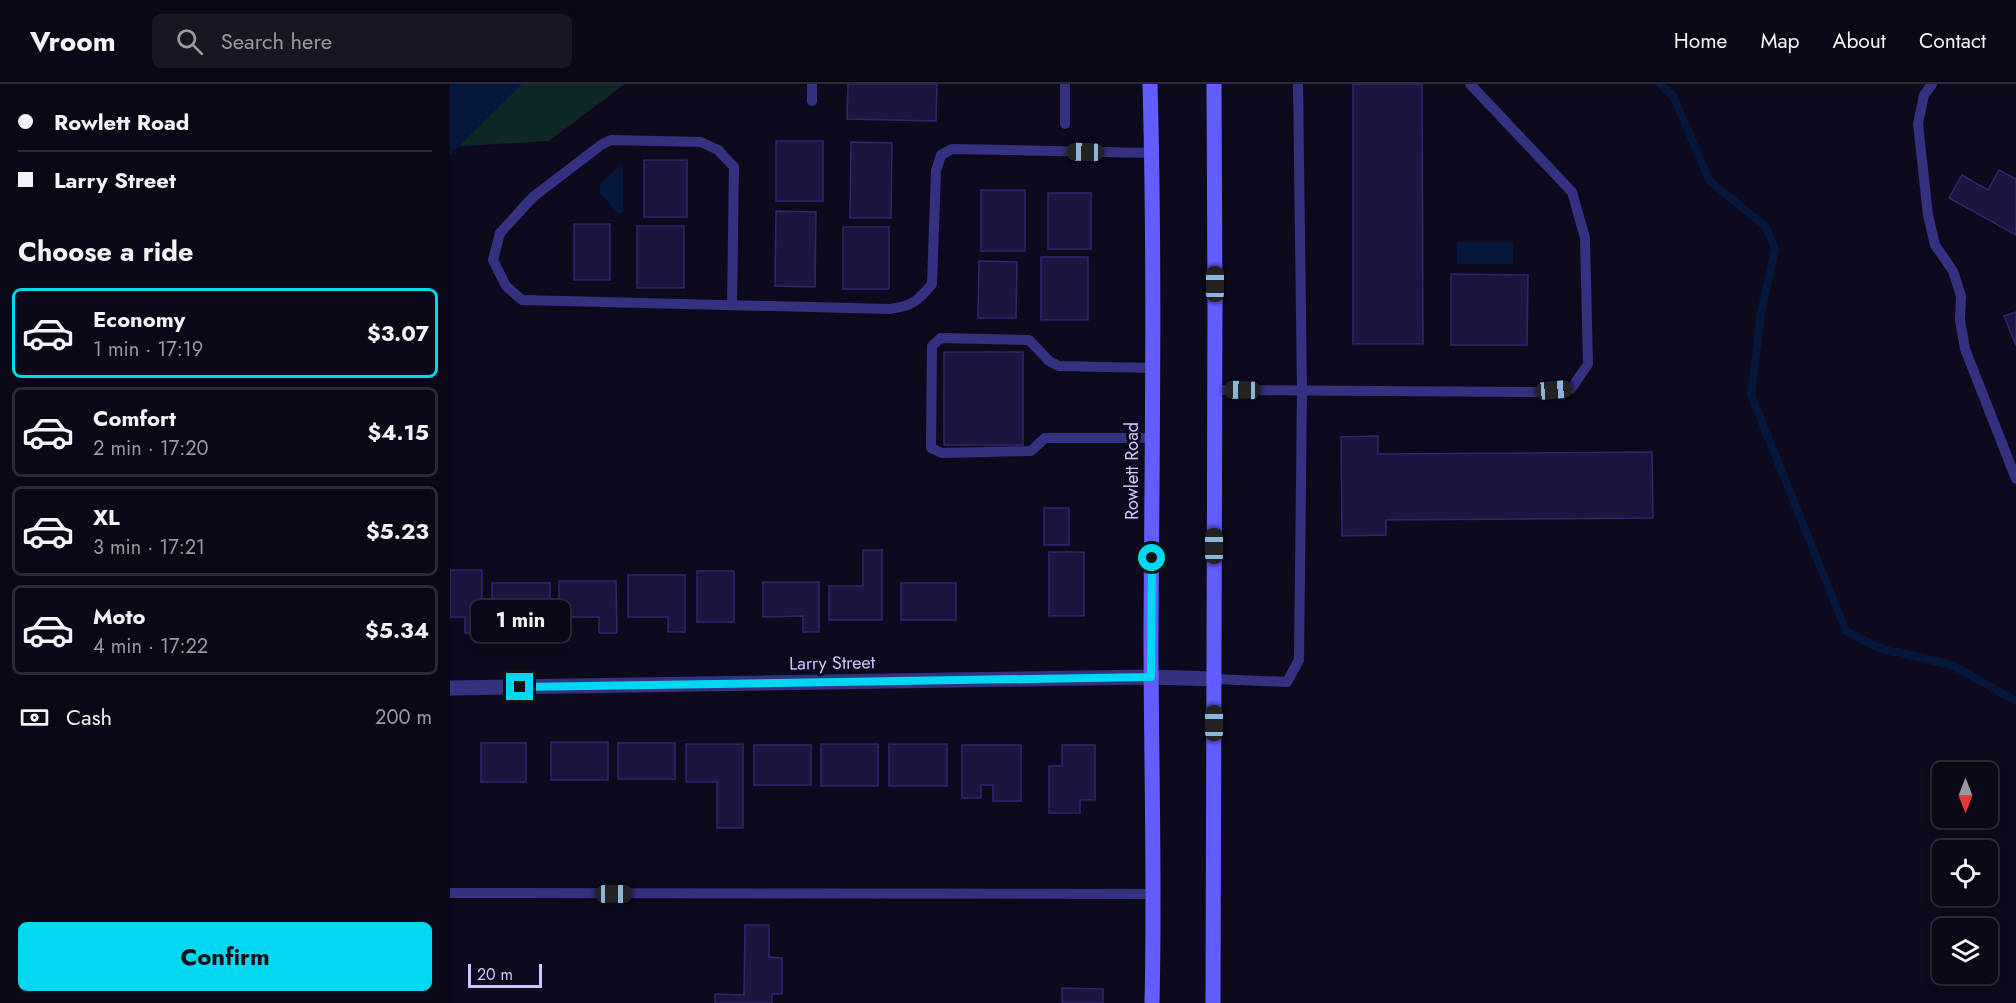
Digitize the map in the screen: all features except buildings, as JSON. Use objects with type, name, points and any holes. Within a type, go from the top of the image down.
[{"type":"main road","name":"Rowlett Road","points":[[1150,84],[1152,153],[1151,677],[1154,894],[1152,1003]]},
{"type":"main road","points":[[1213,1003],[1214,84]]},
{"type":"street","name":"Larry Street","points":[[450,688],[1151,677],[1214,679]]},
{"type":"lane","points":[[812,84],[812,101]]},
{"type":"lane","points":[[1065,84],[1065,124]]},
{"type":"lane","points":[[1214,679],[1287,682],[1299,660],[1302,391],[1298,84]]},
{"type":"lane","points":[[1215,390],[1537,392],[1571,389],[1588,364],[1585,238],[1572,192],[1470,84]]},
{"type":"lane","points":[[1932,84],[1924,95],[1918,124],[1928,215],[1935,245],[1953,271],[1961,296],[1960,320],[1965,349],[2016,479]]},
{"type":"lane","points":[[732,305],[734,167],[718,150],[701,142],[611,140],[601,145],[533,197],[500,233],[493,260],[506,286],[522,300],[890,309],[909,307],[932,284],[936,171],[941,155],[952,149],[1152,153]]},
{"type":"lane","points":[[1152,368],[1059,366],[1049,361],[1029,340],[941,338],[932,346],[931,448],[942,453],[1031,451],[1046,438],[1152,438]]},
{"type":"lane","points":[[450,893],[1154,894]]},
{"type":"green space","points":[[450,84],[625,84],[549,141],[450,147]]},
{"type":"water","points":[[450,84],[522,84],[450,155]]},
{"type":"water","points":[[619,167],[623,167],[623,213],[618,213],[600,193],[600,184]]},
{"type":"water","points":[[1457,242],[1513,242],[1513,264],[1457,264]]},
{"type":"waterway","points":[[1660,84],[1673,96],[1710,181],[1766,227],[1775,249],[1761,313],[1751,395],[1846,631],[1879,648],[1952,665],[2016,701]]},
{"type":"route","points":[[520,687],[1151,677],[1152,558]]}]
